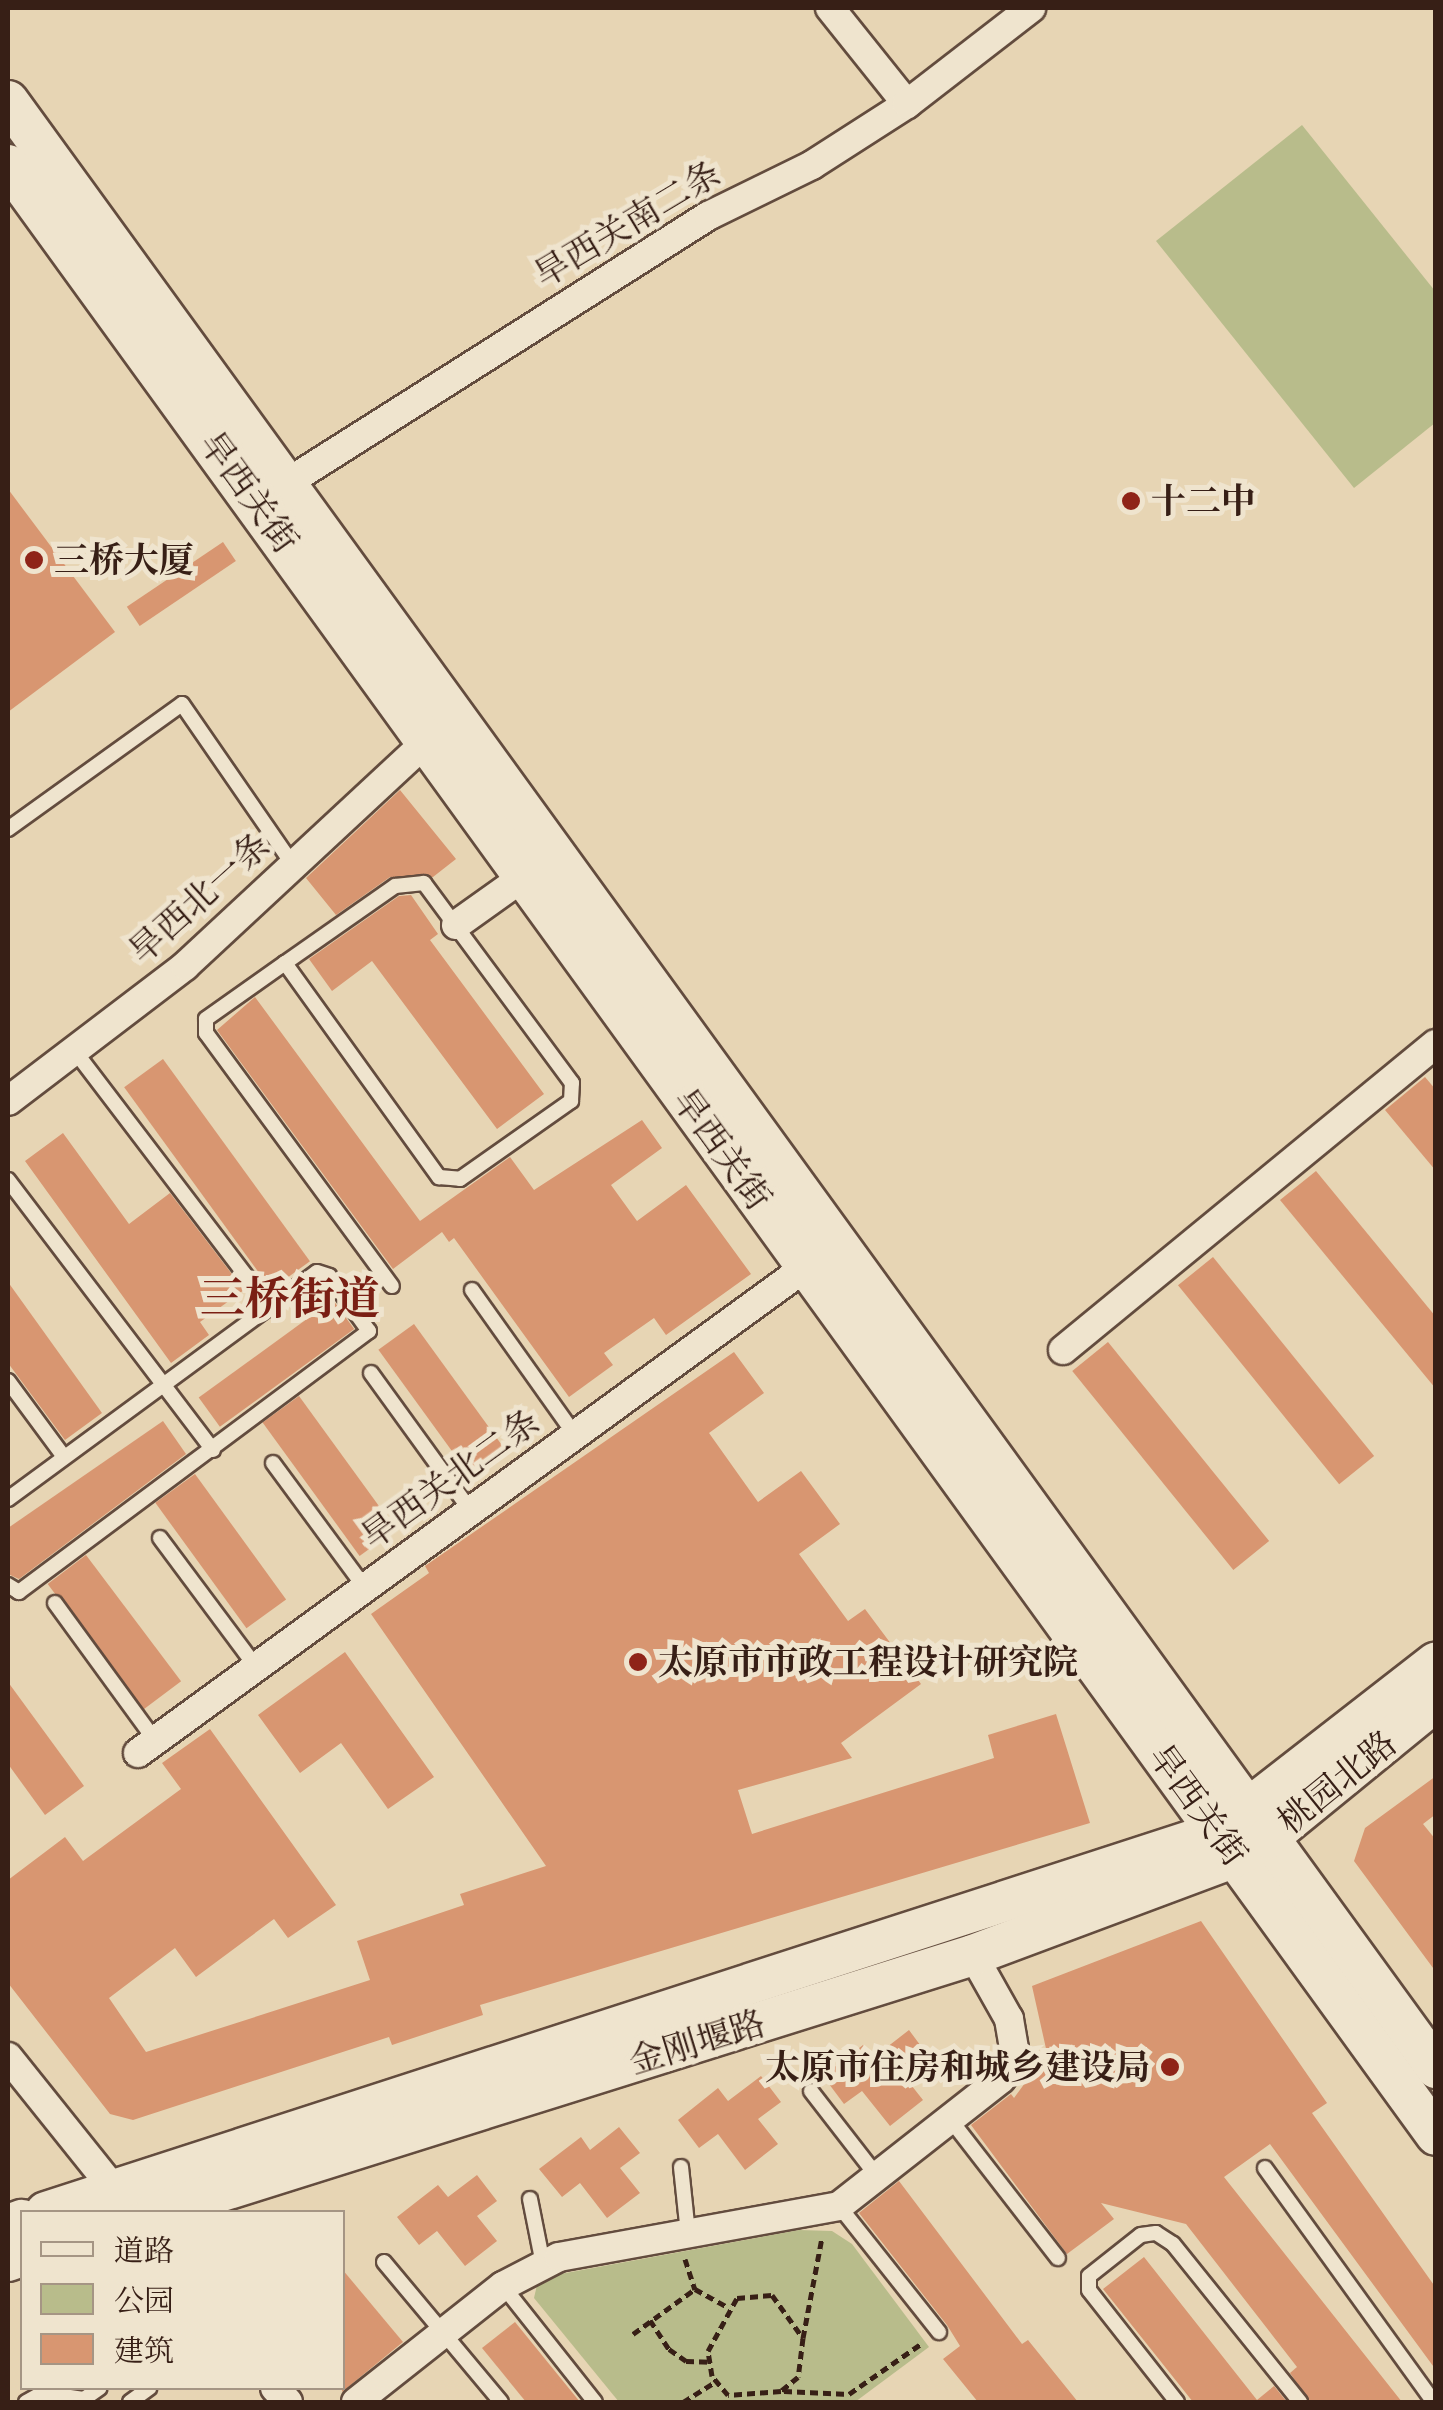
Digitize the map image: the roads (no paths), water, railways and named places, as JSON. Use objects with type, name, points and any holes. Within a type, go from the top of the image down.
[{"type":"main road","name":"旱西关街","points":[[8,101],[272,492],[429,739],[541,864],[806,1267],[1243,1835],[1436,2068]]},
{"type":"main road","name":"旱西关街","points":[[8,165],[272,492],[1243,1835],[1436,2135]]},
{"type":"main road","points":[[60,2210],[124,2201],[1243,1835],[1436,1662]]},
{"type":"main road","name":"桃园北路","points":[[1243,1835],[1436,1701]]},
{"type":"main road","name":"金刚堰路","points":[[161,2210],[974,1955],[1243,1835]]},
{"type":"street","points":[[830,8],[906,104]]},
{"type":"street","name":"旱西关南二条","points":[[272,492],[708,216],[812,165],[906,104],[1031,8]]},
{"type":"street","name":"旱西北一条","points":[[8,1101],[185,966],[429,739]]},
{"type":"street","points":[[456,926],[541,864]]},
{"type":"street","points":[[1063,1350],[1436,1044]]},
{"type":"street","name":"旱西关北二条","points":[[146,1746],[806,1267]]},
{"type":"street","points":[[356,2402],[503,2286],[543,2264],[832,2209],[950,2119],[1016,2060],[1009,2019],[974,1955]]},
{"type":"street","points":[[8,2057],[124,2201]]},
{"type":"lane","points":[[8,829],[182,704],[294,865]]},
{"type":"lane","points":[[285,964],[439,1176],[460,1180],[571,1101],[572,1083],[424,883],[395,886],[206,1020],[206,1033],[392,1286]]},
{"type":"lane","points":[[74,1050],[270,1306]]},
{"type":"lane","points":[[8,1180],[214,1450]]},
{"type":"lane","points":[[8,1499],[317,1272],[329,1276],[369,1330],[214,1450],[19,1592],[8,1585]]},
{"type":"lane","points":[[472,1290],[575,1435]]},
{"type":"lane","points":[[371,1374],[471,1511]]},
{"type":"lane","points":[[8,1381],[64,1457]]},
{"type":"lane","points":[[273,1463],[365,1588]]},
{"type":"lane","points":[[160,1538],[256,1667]]},
{"type":"lane","points":[[55,1604],[146,1746]]},
{"type":"lane","points":[[811,2091],[877,2176]]},
{"type":"lane","points":[[950,2119],[1058,2258]]},
{"type":"lane","points":[[681,2168],[683,2236]]},
{"type":"lane","points":[[1266,2168],[1434,2402]]},
{"type":"lane","points":[[530,2199],[543,2264]]},
{"type":"lane","points":[[832,2209],[939,2332]]},
{"type":"lane","points":[[1177,2402],[1089,2290],[1089,2276],[1141,2235],[1156,2233],[1173,2244],[1300,2402]]},
{"type":"lane","points":[[384,2262],[501,2402]]},
{"type":"lane","points":[[503,2286],[595,2402]]},
{"type":"lane","points":[[26,2402],[44,2390],[67,2402],[95,2390]]},
{"type":"place","name":"十二中","points":[[1131,501]]},
{"type":"place","name":"三桥大厦","points":[[34,560]]},
{"type":"place","name":"太原市市政工程设计研究院","points":[[638,1662]]},
{"type":"place","name":"太原市住房和城乡建设局","points":[[1170,2067]]},
{"type":"district","name":"三桥街道","points":[[290,1298]]}]
